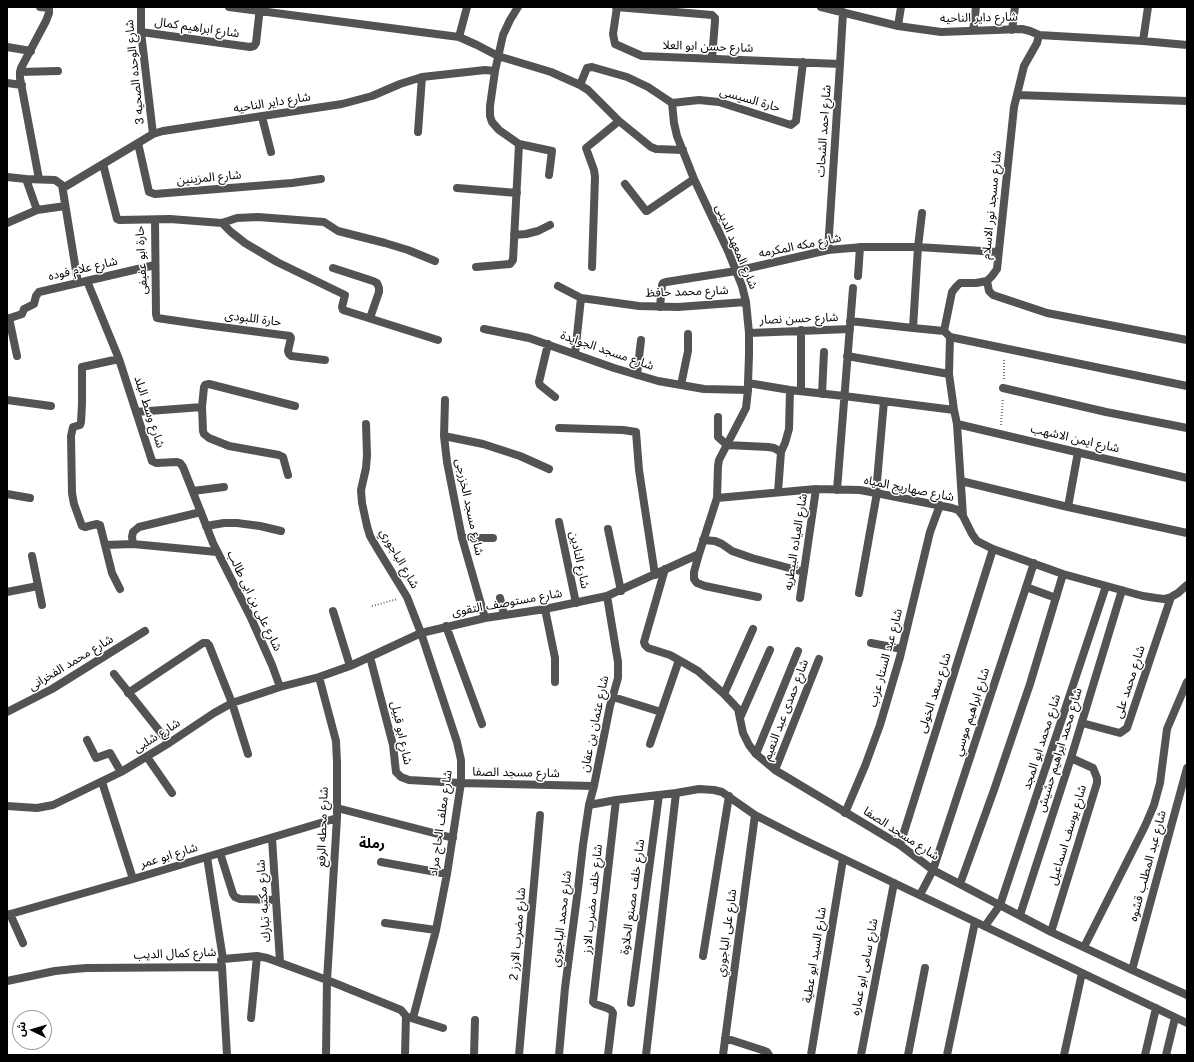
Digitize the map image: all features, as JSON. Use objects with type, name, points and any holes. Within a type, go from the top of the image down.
[{"type":"street","points":[[39,179],[20,72],[46,21],[49,8],[40,7]]},
{"type":"street","name":"شارع الوحده الصحيه 3","points":[[142,7],[141,32],[154,134]]},
{"type":"street","points":[[229,7],[260,9],[459,37],[498,56],[551,72],[580,84],[654,148],[683,150]]},
{"type":"street","points":[[459,37],[467,7]]},
{"type":"street","points":[[518,7],[503,35],[495,70],[490,112],[492,122],[498,130],[519,144],[552,151],[549,175]]},
{"type":"street","points":[[617,7],[712,15],[716,21],[712,59]]},
{"type":"street","name":"شارع حسن ابو العلا","points":[[617,7],[614,34],[614,42],[616,46],[642,56],[840,64]]},
{"type":"street","name":"شارع داير الناحيه","points":[[821,7],[898,26],[941,32],[1026,30],[1039,35],[1143,41],[1187,46]]},
{"type":"street","points":[[898,26],[901,7]]},
{"type":"street","points":[[973,31],[976,7]]},
{"type":"street","points":[[1012,30],[1015,7]]},
{"type":"street","points":[[1143,41],[1148,7]]},
{"type":"street","name":"شارع ابراهيم كمال","points":[[141,32],[250,47],[254,46],[256,43],[260,9]]},
{"type":"street","name":"شارع احمد الشحات","points":[[828,250],[843,12]]},
{"type":"street","name":"شارع مسجد نور الاسلام","points":[[986,281],[997,269],[1016,95],[1024,66],[1037,43],[1039,35]]},
{"type":"street","points":[[7,47],[31,51]]},
{"type":"street","name":"حارة السيسى","points":[[672,103],[699,100],[719,102],[791,124],[796,121],[803,62]]},
{"type":"street","points":[[580,84],[588,68],[592,66],[648,86],[672,103]]},
{"type":"street","points":[[20,72],[58,70]]},
{"type":"street","name":"شارع داير الناحيه","points":[[63,186],[154,134],[342,104],[372,96],[400,84],[422,77],[495,70]]},
{"type":"street","points":[[418,132],[422,77]]},
{"type":"street","points":[[7,83],[22,85]]},
{"type":"street","points":[[1016,95],[1187,101]]},
{"type":"street","name":"شارع المعهد الدينى","points":[[672,103],[677,136],[694,179],[736,271],[746,302],[748,332],[749,355],[746,408],[719,460],[717,498],[699,554],[694,579],[697,583],[705,586],[758,597]]},
{"type":"street","points":[[262,117],[270,152]]},
{"type":"street","points":[[592,267],[595,177],[586,148],[620,120]]},
{"type":"street","name":"شارع المزينين","points":[[138,143],[149,192],[155,194],[292,183],[321,179]]},
{"type":"street","points":[[476,267],[506,265],[512,263],[519,144]]},
{"type":"street","name":"حارة ابو عفيفى","points":[[103,164],[118,219],[121,221],[154,220],[157,318]]},
{"type":"street","points":[[7,177],[55,180],[63,186],[78,283]]},
{"type":"street","points":[[26,179],[37,210]]},
{"type":"street","points":[[625,184],[647,211],[694,179]]},
{"type":"street","points":[[458,188],[517,193]]},
{"type":"street","points":[[7,223],[37,210],[65,206]]},
{"type":"street","points":[[912,328],[922,213]]},
{"type":"street","points":[[154,220],[222,223],[237,218],[258,217],[324,222],[340,232],[408,250],[435,261]]},
{"type":"street","points":[[222,223],[245,243],[277,262],[346,296],[342,308],[343,310],[438,340]]},
{"type":"street","points":[[514,235],[526,234],[550,225]]},
{"type":"street","points":[[858,276],[860,247]]},
{"type":"street","name":"شارع مكه المكرمه","points":[[660,307],[663,283],[736,271],[828,250],[860,247],[918,247],[998,252]]},
{"type":"street","name":"شارع علام فوده","points":[[8,318],[20,316],[24,309],[34,304],[36,296],[39,292],[155,265]]},
{"type":"street","points":[[333,268],[377,283],[379,292],[370,318]]},
{"type":"street","name":"شارع وسط البلد","points":[[87,281],[119,359],[152,461],[156,463],[180,463],[193,491],[206,526]]},
{"type":"street","points":[[1187,340],[1047,313],[994,295],[989,291],[986,281],[976,283],[960,283],[956,287],[952,292],[944,331],[950,337],[1187,386]]},
{"type":"street","name":"شارع محمد حافظ","points":[[558,286],[581,298],[639,306],[678,307],[746,302]]},
{"type":"street","points":[[837,490],[853,288]]},
{"type":"street","points":[[575,354],[581,298]]},
{"type":"street","points":[[8,318],[17,356]]},
{"type":"street","name":"حارة اللبودى","points":[[157,318],[290,336],[291,338],[288,351],[291,356],[325,360]]},
{"type":"street","name":"شارع حسن نصار","points":[[748,332],[801,330],[850,325],[944,331]]},
{"type":"street","name":"شارع مسجد الجوايدة","points":[[484,329],[529,338],[614,368],[658,381],[704,389],[748,386],[844,396]]},
{"type":"street","points":[[801,330],[801,391]]},
{"type":"street","points":[[681,385],[687,357],[688,334]]},
{"type":"street","points":[[950,337],[949,374],[957,424],[963,516]]},
{"type":"street","points":[[637,375],[642,340]]},
{"type":"street","points":[[548,344],[539,382],[540,385],[556,397]]},
{"type":"street","points":[[822,394],[824,352]]},
{"type":"street","points":[[848,356],[949,374]]},
{"type":"street","points":[[119,359],[82,367],[81,422],[80,425],[74,426],[71,436],[72,493],[74,504],[83,527],[97,524],[100,525],[112,573],[120,589]]},
{"type":"street","points":[[288,475],[283,457],[279,455],[229,446],[209,438],[204,434],[202,407],[204,387],[205,385],[209,384],[295,406]]},
{"type":"street","points":[[1003,388],[1106,412],[1187,428]]},
{"type":"street","points":[[778,492],[781,452],[786,443],[789,429],[790,390]]},
{"type":"street","points":[[844,396],[954,410]]},
{"type":"street","points":[[7,400],[51,406]]},
{"type":"street","name":"شارع مسجد الخزرجى","points":[[444,400],[444,436],[447,462],[462,538],[485,618]]},
{"type":"street","points":[[859,593],[876,493],[884,401]]},
{"type":"street","points":[[136,412],[202,407]]},
{"type":"street","points":[[718,417],[718,438],[727,445],[768,447],[774,448],[781,452]]},
{"type":"street","name":"شارع الباجوري","points":[[366,424],[366,461],[362,490],[362,503],[367,526],[370,536],[407,597],[422,633]]},
{"type":"street","name":"شارع ايمن الاشهب","points":[[957,424],[1187,478]]},
{"type":"street","points":[[559,428],[623,430],[634,431],[636,433],[639,470],[655,575]]},
{"type":"street","points":[[444,436],[483,444],[520,456],[549,469]]},
{"type":"street","points":[[1068,506],[1078,452]]},
{"type":"street","points":[[961,481],[1187,533]]},
{"type":"street","points":[[193,491],[224,487]]},
{"type":"street","name":"شارع صهاريج المياه","points":[[717,498],[816,489],[860,490],[940,505],[958,510],[977,540],[993,549],[1063,574],[1106,586],[1156,598],[1171,597]]},
{"type":"street","name":"شارع العياده البيطريه","points":[[800,598],[816,489]]},
{"type":"street","points":[[7,494],[30,498]]},
{"type":"street","name":"شارع عبد الستار عزب","points":[[845,813],[875,739],[902,649],[930,532],[940,505]]},
{"type":"street","points":[[133,544],[133,532],[139,527],[201,512]]},
{"type":"street","name":"شارع النادين","points":[[559,522],[576,603]]},
{"type":"street","points":[[206,526],[237,523],[281,531]]},
{"type":"street","name":"شارع على بن ابى طالب","points":[[206,526],[217,552],[251,618],[280,687]]},
{"type":"street","points":[[608,530],[621,590]]},
{"type":"street","points":[[462,538],[493,538]]},
{"type":"street","points":[[703,540],[722,544],[732,551],[752,558],[804,572]]},
{"type":"street","points":[[105,545],[133,544],[217,552]]},
{"type":"street","name":"شارع سعد الخولى","points":[[900,846],[993,549]]},
{"type":"street","name":"شارع مستوصف التقوى","points":[[319,677],[350,666],[422,633],[446,626],[485,618],[545,609],[607,596],[699,554]]},
{"type":"street","points":[[32,556],[42,605]]},
{"type":"street","name":"شارع ابراهيم موسي","points":[[920,895],[933,870],[1034,563]]},
{"type":"street","name":"شارع مسجد الصفا","points":[[665,569],[644,642],[645,646],[670,655],[698,671],[724,694],[738,709],[743,732],[749,745],[756,754],[775,770],[900,846],[933,870],[1051,932],[1187,995]]},
{"type":"street","points":[[960,884],[1025,700],[1063,574]]},
{"type":"street","points":[[1171,597],[1187,585]]},
{"type":"street","points":[[7,592],[38,586]]},
{"type":"street","name":"شارع محمد ابو المجد","points":[[985,926],[1000,905],[1106,586]]},
{"type":"street","points":[[1026,587],[1056,598]]},
{"type":"street","name":"شارع محمد ابراهيم حشيش","points":[[1020,915],[1082,723],[1122,590]]},
{"type":"street","name":"شارع عثمان بن عفان","points":[[594,786],[610,706],[618,678],[618,662],[607,596]]},
{"type":"street","name":"شارع محمد على","points":[[1082,723],[1120,733],[1127,728],[1171,597]]},
{"type":"street","points":[[500,598],[504,615]]},
{"type":"street","points":[[545,609],[555,658],[555,682]]},
{"type":"street","points":[[333,611],[350,666]]},
{"type":"street","points":[[446,626],[482,724]]},
{"type":"street","points":[[724,694],[753,629]]},
{"type":"street","name":"شارع محمد الفخرانى","points":[[7,712],[52,689],[146,631]]},
{"type":"street","name":"شارع معلف الحاج مراد","points":[[405,1055],[407,1015],[436,930],[447,874],[461,783],[461,760],[457,742],[422,633]]},
{"type":"street","points":[[128,693],[202,643],[207,643],[232,703],[248,754]]},
{"type":"street","points":[[871,643],[902,649]]},
{"type":"street","points":[[740,718],[770,650]]},
{"type":"street","points":[[756,754],[798,651]]},
{"type":"street","name":"شارع ابو قبيل","points":[[370,657],[393,745],[396,772],[398,775],[409,780],[461,783]]},
{"type":"street","name":"شارع حمدى عبد النعيم","points":[[775,770],[819,659]]},
{"type":"street","points":[[650,744],[679,660]]},
{"type":"street","points":[[114,674],[169,743]]},
{"type":"street","name":"شارع شلبى","points":[[7,806],[37,808],[53,805],[122,772],[232,703],[280,687],[319,677]]},
{"type":"street","name":"شارع محطه الرفع","points":[[319,677],[336,741],[337,818],[327,980],[326,1055]]},
{"type":"street","points":[[1084,947],[1145,826],[1154,805],[1160,783],[1167,729],[1187,682]]},
{"type":"street","points":[[613,697],[661,712]]},
{"type":"street","points":[[88,740],[96,758],[110,753],[122,772]]},
{"type":"street","points":[[147,756],[172,793]]},
{"type":"street","name":"شارع يوسف اسماعيل","points":[[1051,932],[1097,778],[1093,768],[1071,758]]},
{"type":"street","name":"شارع عبد المطلب قشوه","points":[[1132,970],[1187,768]]},
{"type":"street","points":[[102,782],[133,879]]},
{"type":"street","name":"شارع مسجد الصفا","points":[[461,783],[594,786]]},
{"type":"street","name":"شارع محمد الباجوري","points":[[559,1055],[565,988],[583,845],[589,805],[594,786]]},
{"type":"street","points":[[589,805],[699,789],[722,792],[755,815],[843,859],[1187,1024]]},
{"type":"street","points":[[646,1055],[676,793]]},
{"type":"street","name":"شارع خلف مصنع الحلاوة","points":[[631,1002],[659,795]]},
{"type":"street","points":[[703,956],[728,796]]},
{"type":"street","name":"شارع خلف مضرب الارز","points":[[608,1055],[613,1013],[611,1010],[593,1002],[616,800]]},
{"type":"street","points":[[337,808],[453,838]]},
{"type":"street","name":"شارع مضرب الارز 2","points":[[519,1055],[540,815]]},
{"type":"street","name":"شارع على الباجوري","points":[[723,1055],[755,815]]},
{"type":"street","name":"شارع ابو عمر","points":[[8,914],[133,879],[337,818]]},
{"type":"street","name":"شارع مكتبه تبارك","points":[[272,838],[280,962]]},
{"type":"street","points":[[220,853],[232,894],[235,897],[240,899],[275,900]]},
{"type":"street","points":[[207,857],[222,963],[227,1055]]},
{"type":"street","name":"شارع السيد ابو عطية","points":[[811,1055],[843,859]]},
{"type":"street","points":[[381,862],[447,874]]},
{"type":"street","name":"شارع سامى ابو عماره","points":[[861,1055],[894,883]]},
{"type":"street","points":[[8,914],[22,943]]},
{"type":"street","points":[[948,1055],[975,922]]},
{"type":"street","points":[[385,923],[436,930]]},
{"type":"street","points":[[251,1018],[257,956]]},
{"type":"street","name":"شارع كمال الديب","points":[[7,981],[55,971],[87,968],[222,963],[257,956],[280,962],[327,980],[407,1015],[443,1028]]},
{"type":"street","points":[[908,1055],[925,968]]},
{"type":"street","points":[[1064,1055],[1082,973]]},
{"type":"street","points":[[1145,1055],[1156,1008]]},
{"type":"street","points":[[1166,1055],[1175,1018]]},
{"type":"street","points":[[474,1055],[475,1020]]},
{"type":"street","points":[[725,1038],[762,1050],[767,1052],[769,1055]]},
{"type":"path","points":[[372,606],[407,597]]},
{"type":"district","name":"رملة","points":[[372,844]]}]
